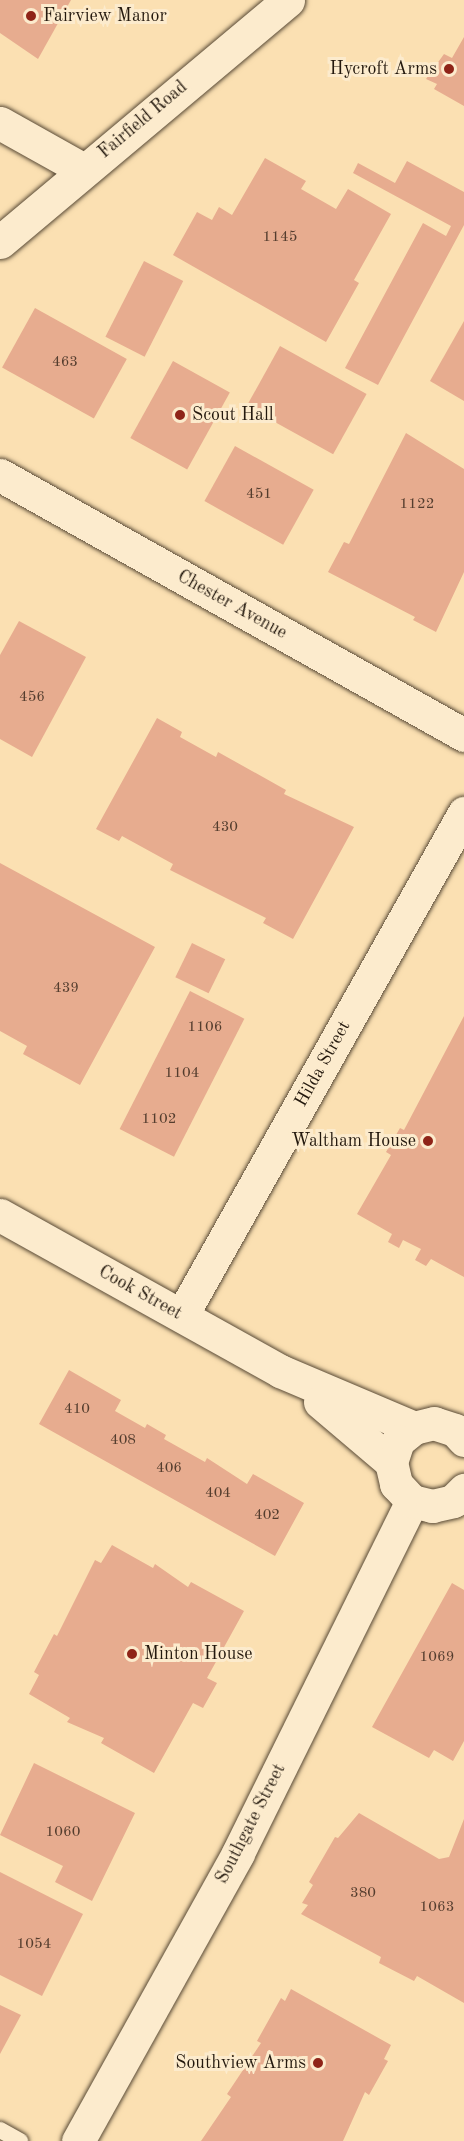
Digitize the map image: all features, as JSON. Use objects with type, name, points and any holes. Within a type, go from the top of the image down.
[{"type":"street","name":"Fairfield Road","points":[[0,242],[288,0]]},
{"type":"street","points":[[0,123],[84,170]]},
{"type":"street","name":"Chester Avenue","points":[[0,475],[464,735]]},
{"type":"street","name":"Hilda Street","points":[[182,1315],[464,813]]},
{"type":"street","name":"Cook Street","points":[[0,1215],[280,1371],[414,1428]]},
{"type":"street","name":"Cook Street","points":[[280,1371],[391,1461]]},
{"type":"street","points":[[460,1498],[432,1506],[412,1501],[396,1484],[391,1461],[398,1442],[414,1428],[434,1423],[454,1430],[464,1440]]},
{"type":"street","name":"Southgate Street","points":[[78,2141],[240,1848],[412,1501]]},
{"type":"lane","points":[[0,2130],[20,2141]]},
{"type":"building","name":"Fairview Manor","points":[[0,0],[71,0],[38,59],[0,33]]},
{"type":"building","name":"Hycroft Arms","points":[[464,37],[464,106],[434,89],[437,84],[426,79],[444,54],[452,58]]},
{"type":"building","points":[[265,158],[306,181],[301,189],[336,209],[348,189],[391,214],[354,280],[359,283],[326,342],[173,255],[197,212],[212,220],[219,207],[232,215]]},
{"type":"building","points":[[407,161],[464,192],[464,225],[378,385],[345,368],[423,223],[446,236],[451,226],[353,173],[358,163],[395,183]]},
{"type":"building","points":[[144,261],[183,281],[145,357],[105,337]]},
{"type":"building","points":[[35,308],[127,359],[94,418],[2,367]]},
{"type":"building","points":[[464,321],[464,401],[430,381]]},
{"type":"building","points":[[280,346],[367,394],[333,454],[247,406]]},
{"type":"building","name":"Scout Hall","points":[[173,361],[230,393],[187,469],[130,438]]},
{"type":"building","points":[[406,433],[464,469],[464,572],[436,632],[413,620],[415,617],[328,572],[344,542],[349,544]]},
{"type":"building","points":[[235,446],[314,490],[283,545],[204,501]]},
{"type":"building","points":[[19,621],[86,657],[32,757],[0,739],[0,655]]},
{"type":"building","points":[[157,718],[182,732],[180,737],[216,757],[218,752],[286,790],[284,794],[354,827],[293,939],[263,923],[266,918],[170,870],[173,864],[122,836],[119,841],[96,829]]},
{"type":"building","points":[[0,863],[155,947],[80,1085],[23,1054],[27,1046],[0,1031]]},
{"type":"building","points":[[192,943],[225,959],[209,993],[175,977]]},
{"type":"building","points":[[190,991],[244,1019],[174,1157],[120,1129]]},
{"type":"building","name":"Waltham House","points":[[464,1016],[464,1277],[431,1259],[426,1266],[415,1260],[421,1249],[403,1240],[399,1248],[388,1242],[392,1234],[357,1214],[391,1155],[386,1152],[400,1128],[404,1130]]},
{"type":"building","points":[[69,1370],[121,1400],[115,1411],[145,1428],[147,1424],[166,1435],[164,1439],[205,1462],[207,1458],[247,1484],[253,1474],[304,1503],[275,1556],[39,1424]]},
{"type":"building","name":"Minton House","points":[[112,1545],[153,1568],[155,1564],[188,1587],[191,1582],[244,1611],[207,1678],[217,1683],[203,1708],[193,1703],[154,1773],[101,1743],[104,1738],[67,1722],[70,1718],[29,1694],[39,1675],[34,1672],[54,1634],[57,1636],[95,1560],[101,1563]]},
{"type":"building","points":[[452,1583],[464,1590],[464,1741],[453,1761],[434,1750],[429,1758],[372,1727]]},
{"type":"building","points":[[34,1763],[135,1813],[92,1901],[55,1882],[63,1866],[0,1835]]},
{"type":"building","points":[[359,1813],[439,1859],[449,1857],[464,1819],[464,2003],[417,1976],[414,1981],[379,1963],[381,1957],[301,1914],[308,1905],[302,1903],[313,1885],[309,1882],[335,1837],[338,1838]]},
{"type":"building","points":[[0,1872],[83,1914],[42,1996],[0,1975]]},
{"type":"building","name":"Southview Arms","points":[[291,1989],[391,2045],[384,2059],[388,2061],[369,2095],[365,2092],[343,2141],[201,2141],[231,2097],[227,2094],[261,2043],[257,2041],[281,1998],[285,2001]]},
{"type":"building","points":[[0,2005],[21,2015],[0,2054]]},
{"type":"place","name":"Fairview Manor","points":[[31,16]]},
{"type":"place","name":"Hycroft Arms","points":[[449,69]]},
{"type":"place","name":"Scout Hall","points":[[180,415]]},
{"type":"place","name":"Waltham House","points":[[428,1141]]},
{"type":"place","name":"Minton House","points":[[132,1654]]},
{"type":"place","name":"Southview Arms","points":[[318,2063]]}]
